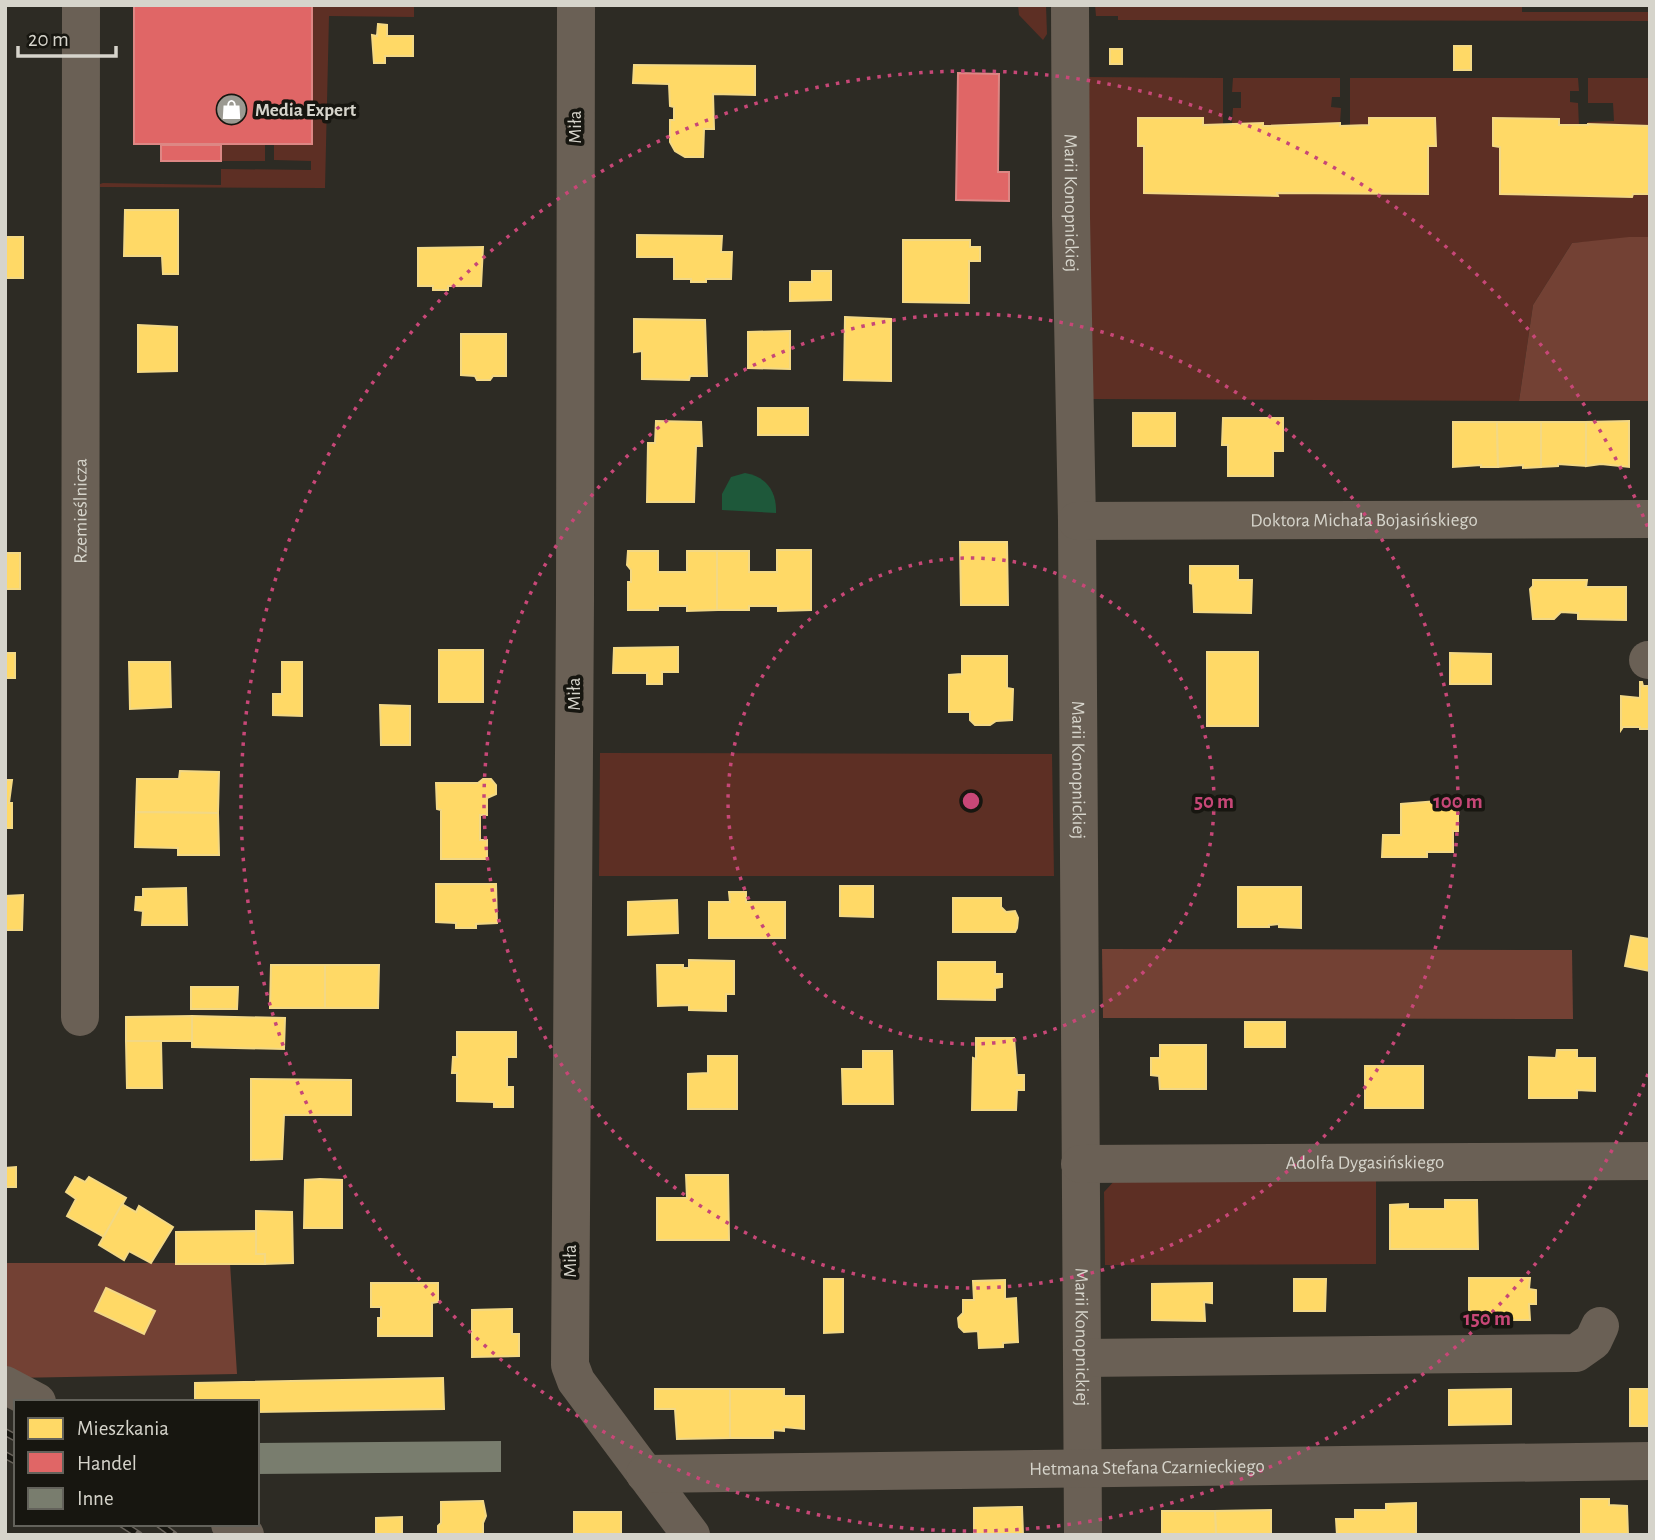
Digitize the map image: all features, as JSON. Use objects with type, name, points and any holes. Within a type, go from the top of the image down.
[{"type":"street","name":"Rzemieślnicza","points":[[80,1017],[81,5]]},
{"type":"street","name":"Miła","points":[[576,5],[570,1364],[576,1381],[645,1474]]},
{"type":"street","name":"Marii Konopnickiej","points":[[1070,5],[1077,522],[1083,1535]]},
{"type":"street","name":"Doktora Michała Bojasińskiego","points":[[1077,522],[1650,519]]},
{"type":"street","name":"Adolfa Dygasińskiego","points":[[1080,1164],[1650,1161]]},
{"type":"street","points":[[1082,1358],[1576,1353],[1593,1341],[1600,1326]]},
{"type":"street","points":[[5,1385],[33,1400]]},
{"type":"street","name":"Hetmana Stefana Czarnieckiego","points":[[645,1474],[1650,1461]]},
{"type":"street","points":[[645,1474],[691,1535]]},
{"type":"shaded area","points":[[312,5],[414,5],[414,17],[329,16],[325,188],[100,187],[103,183],[221,185],[221,169],[311,170],[311,161],[274,160],[274,144],[312,144]]},
{"type":"shaded area","points":[[1018,5],[1046,5],[1047,34],[1043,40],[1019,15]]},
{"type":"shaded area","points":[[1095,5],[1522,5],[1522,12],[1650,12],[1650,21],[1118,20],[1118,16],[1096,16]]},
{"type":"shaded area","points":[[1085,77],[1223,78],[1223,125],[1203,125],[1203,118],[1138,118],[1138,145],[1144,146],[1144,193],[1277,196],[1277,193],[1428,194],[1428,146],[1436,146],[1435,118],[1370,118],[1369,125],[1350,125],[1350,78],[1578,78],[1579,91],[1570,91],[1570,102],[1578,103],[1579,126],[1559,125],[1559,119],[1493,119],[1493,146],[1500,147],[1588,196],[1632,197],[1633,194],[1650,194],[1650,237],[1572,243],[1533,305],[1519,401],[1090,399]]},
{"type":"shaded area","points":[[1233,78],[1340,78],[1340,97],[1332,97],[1331,107],[1341,108],[1340,123],[1263,126],[1263,123],[1232,123],[1233,108],[1241,108],[1241,92],[1232,92]]},
{"type":"shaded area","points":[[1588,78],[1650,78],[1650,126],[1588,124],[1614,121],[1613,103],[1588,103]]},
{"type":"shaded area","points":[[222,144],[265,144],[265,161],[222,161]]},
{"type":"shaded area","points":[[1650,237],[1650,401],[1519,401],[1533,305],[1572,243]]},
{"type":"shaded area","points":[[745,473],[759,478],[769,486],[775,498],[776,513],[722,510],[722,494],[731,477]]},
{"type":"shaded area","points":[[600,753],[1052,754],[1054,876],[599,876]]},
{"type":"shaded area","points":[[1102,949],[1572,950],[1573,1019],[1103,1018]]},
{"type":"shaded area","points":[[1118,1177],[1376,1178],[1376,1264],[1105,1265],[1104,1192]]},
{"type":"shaded area","points":[[5,1263],[230,1263],[237,1374],[11,1378],[5,1375]]},
{"type":"building: Mieszkania","points":[[378,24],[387,25],[387,36],[413,36],[413,56],[385,56],[385,63],[374,63],[372,35],[377,36]]},
{"type":"building: Mieszkania","points":[[1454,46],[1471,46],[1471,70],[1454,70]]},
{"type":"building: Mieszkania","points":[[1110,49],[1122,49],[1122,64],[1110,64]]},
{"type":"building: Mieszkania","points":[[634,65],[755,66],[755,95],[713,94],[714,129],[704,129],[703,157],[685,157],[675,151],[670,142],[670,120],[674,120],[674,107],[670,106],[669,84],[633,83]]},
{"type":"building: Mieszkania","points":[[1138,118],[1203,118],[1203,125],[1340,123],[1340,126],[1369,125],[1369,118],[1435,118],[1436,146],[1428,146],[1428,194],[1277,193],[1278,196],[1144,193],[1144,146],[1138,146]]},
{"type":"building: Mieszkania","points":[[1493,118],[1559,119],[1559,125],[1650,126],[1650,194],[1633,194],[1632,197],[1500,194],[1500,147],[1493,146]]},
{"type":"building: Mieszkania","points":[[125,210],[178,210],[178,274],[163,274],[162,256],[124,256]]},
{"type":"building: Mieszkania","points":[[637,235],[722,236],[721,252],[732,252],[731,279],[691,282],[691,279],[674,279],[674,257],[637,257]]},
{"type":"building: Mieszkania","points":[[5,237],[23,237],[23,278],[5,278]]},
{"type":"building: Mieszkania","points":[[903,240],[970,240],[970,247],[980,247],[980,261],[969,261],[969,303],[903,302]]},
{"type":"building: Mieszkania","points":[[483,247],[481,286],[448,286],[448,290],[433,290],[433,286],[418,286],[418,248]]},
{"type":"building: Mieszkania","points":[[812,271],[831,271],[831,300],[790,301],[790,282],[812,282]]},
{"type":"building: Mieszkania","points":[[845,317],[891,319],[891,381],[844,380]]},
{"type":"building: Mieszkania","points":[[634,319],[705,320],[707,376],[690,376],[689,380],[642,379],[642,351],[634,352]]},
{"type":"building: Mieszkania","points":[[138,325],[177,327],[177,371],[138,372]]},
{"type":"building: Mieszkania","points":[[790,331],[790,369],[748,368],[748,332]]},
{"type":"building: Mieszkania","points":[[461,334],[506,334],[506,376],[477,380],[475,376],[461,375]]},
{"type":"building: Mieszkania","points":[[758,408],[808,408],[808,435],[758,435]]},
{"type":"building: Mieszkania","points":[[1133,413],[1175,413],[1175,446],[1133,446]]},
{"type":"building: Mieszkania","points":[[1223,418],[1283,418],[1283,451],[1273,451],[1273,476],[1228,476],[1228,445],[1222,445]]},
{"type":"building: Mieszkania","points":[[656,421],[701,422],[702,446],[696,446],[694,502],[647,502],[648,443],[655,443]]},
{"type":"building: Mieszkania","points":[[1629,421],[1629,467],[1601,464],[1586,466],[1586,422]]},
{"type":"building: Mieszkania","points":[[1453,422],[1497,422],[1498,467],[1453,467]]},
{"type":"building: Mieszkania","points":[[1497,422],[1541,422],[1541,467],[1498,467]]},
{"type":"building: Mieszkania","points":[[1541,422],[1586,422],[1586,466],[1558,464],[1541,467]]},
{"type":"building: Mieszkania","points":[[960,542],[1007,542],[1008,605],[961,605]]},
{"type":"building: Mieszkania","points":[[777,550],[811,550],[811,610],[778,611],[778,606],[749,606],[749,610],[717,610],[717,551],[749,551],[749,572],[777,572]]},
{"type":"building: Mieszkania","points":[[628,551],[658,551],[658,572],[687,572],[687,551],[717,551],[717,610],[687,611],[687,606],[658,606],[658,610],[628,610],[631,570],[627,565]]},
{"type":"building: Mieszkania","points":[[5,553],[20,553],[20,589],[5,589]]},
{"type":"building: Mieszkania","points":[[1190,566],[1238,566],[1238,580],[1252,580],[1251,613],[1194,612]]},
{"type":"building: Mieszkania","points":[[1533,580],[1587,580],[1586,587],[1626,587],[1626,620],[1578,619],[1578,613],[1561,612],[1554,619],[1533,619],[1530,589]]},
{"type":"building: Mieszkania","points":[[678,647],[678,672],[662,672],[662,684],[647,684],[647,673],[613,673],[614,648]]},
{"type":"building: Mieszkania","points":[[439,650],[483,650],[483,702],[439,702]]},
{"type":"building: Mieszkania","points":[[1207,652],[1258,652],[1258,726],[1207,726]]},
{"type":"building: Mieszkania","points":[[5,653],[15,653],[15,678],[5,678]]},
{"type":"building: Mieszkania","points":[[1450,653],[1491,654],[1491,684],[1450,684]]},
{"type":"building: Mieszkania","points":[[962,656],[1007,656],[1007,688],[1013,689],[1012,720],[975,725],[970,720],[970,712],[949,712],[949,675],[962,674]]},
{"type":"building: Mieszkania","points":[[129,662],[170,662],[171,707],[130,709]]},
{"type":"building: Mieszkania","points":[[282,662],[302,662],[302,716],[273,715],[273,694],[282,694]]},
{"type":"building: Mieszkania","points":[[1640,682],[1643,686],[1650,686],[1650,729],[1623,727],[1621,730],[1621,696],[1640,698]]},
{"type":"building: Mieszkania","points":[[380,705],[410,706],[410,745],[381,745]]},
{"type":"building: Mieszkania","points":[[180,771],[219,772],[218,813],[136,812],[137,779],[179,779]]},
{"type":"building: Mieszkania","points":[[483,779],[491,779],[496,785],[496,794],[487,798],[487,815],[480,815],[480,840],[487,840],[487,859],[441,859],[441,810],[437,809],[436,783],[478,783]]},
{"type":"building: Mieszkania","points":[[5,780],[12,780],[9,803],[12,803],[12,828],[5,828]]},
{"type":"building: Mieszkania","points":[[1437,801],[1437,804],[1458,804],[1458,831],[1453,831],[1453,852],[1427,852],[1427,857],[1382,857],[1383,835],[1401,835],[1401,804]]},
{"type":"building: Mieszkania","points":[[136,812],[218,813],[219,855],[178,855],[178,848],[135,847]]},
{"type":"building: Mieszkania","points":[[436,884],[496,884],[497,923],[476,924],[476,928],[456,928],[456,923],[436,922]]},
{"type":"building: Mieszkania","points":[[840,886],[873,886],[873,917],[840,916]]},
{"type":"building: Mieszkania","points":[[1238,887],[1301,887],[1301,928],[1279,927],[1279,924],[1269,927],[1238,927]]},
{"type":"building: Mieszkania","points":[[186,888],[187,925],[142,925],[143,911],[135,910],[136,897],[143,897],[143,889]]},
{"type":"building: Mieszkania","points":[[729,892],[746,892],[746,902],[785,902],[785,938],[709,938],[709,902],[730,902]]},
{"type":"building: Mieszkania","points":[[23,895],[22,930],[5,930],[5,896]]},
{"type":"building: Mieszkania","points":[[953,898],[1001,898],[1001,907],[1006,912],[1015,911],[1018,918],[1015,932],[953,932]]},
{"type":"building: Mieszkania","points":[[677,900],[678,933],[628,935],[628,902]]},
{"type":"building: Mieszkania","points":[[1631,936],[1650,939],[1650,971],[1625,966]]},
{"type":"building: Mieszkania","points":[[689,960],[734,961],[734,994],[726,994],[726,1011],[689,1010],[689,1005],[658,1006],[657,965],[683,965],[683,968],[689,968]]},
{"type":"building: Mieszkania","points":[[938,962],[995,962],[995,974],[1002,974],[1002,987],[995,988],[995,1000],[938,999]]},
{"type":"building: Mieszkania","points":[[271,965],[325,965],[325,1008],[270,1008]]},
{"type":"building: Mieszkania","points":[[325,965],[379,965],[378,1008],[325,1008]]},
{"type":"building: Mieszkania","points":[[191,987],[238,987],[237,1009],[191,1009]]},
{"type":"building: Mieszkania","points":[[192,1016],[285,1018],[284,1049],[192,1047]]},
{"type":"building: Mieszkania","points":[[192,1016],[192,1041],[126,1041],[126,1017]]},
{"type":"building: Mieszkania","points":[[1245,1022],[1285,1022],[1285,1047],[1245,1047]]},
{"type":"building: Mieszkania","points":[[457,1032],[516,1032],[516,1057],[507,1057],[507,1087],[513,1087],[513,1107],[494,1107],[494,1102],[457,1101],[457,1073],[452,1073],[453,1057],[457,1057]]},
{"type":"building: Mieszkania","points":[[976,1038],[1014,1038],[1017,1075],[1024,1075],[1024,1090],[1017,1090],[1016,1110],[972,1110]]},
{"type":"building: Mieszkania","points":[[126,1041],[161,1041],[162,1088],[127,1088]]},
{"type":"building: Mieszkania","points":[[1160,1045],[1206,1045],[1206,1089],[1160,1089],[1159,1076],[1151,1075],[1151,1058],[1160,1058]]},
{"type":"building: Mieszkania","points":[[1557,1050],[1577,1050],[1577,1058],[1595,1058],[1595,1091],[1577,1090],[1577,1098],[1529,1098],[1529,1057],[1556,1058]]},
{"type":"building: Mieszkania","points":[[863,1051],[892,1051],[893,1104],[843,1104],[842,1069],[863,1069]]},
{"type":"building: Mieszkania","points":[[708,1056],[737,1056],[737,1109],[688,1109],[688,1074],[708,1073]]},
{"type":"building: Mieszkania","points":[[1365,1066],[1423,1066],[1423,1108],[1365,1108]]},
{"type":"building: Mieszkania","points":[[251,1079],[351,1080],[351,1115],[284,1115],[282,1159],[251,1160]]},
{"type":"building: Mieszkania","points":[[16,1167],[16,1187],[5,1187],[5,1168]]},
{"type":"building: Mieszkania","points":[[686,1175],[728,1175],[729,1240],[657,1240],[657,1198],[687,1198]]},
{"type":"building: Mieszkania","points":[[75,1177],[85,1182],[89,1177],[126,1198],[104,1237],[67,1216],[76,1199],[66,1192]]},
{"type":"building: Mieszkania","points":[[305,1180],[342,1180],[342,1228],[304,1228]]},
{"type":"building: Mieszkania","points":[[1445,1200],[1477,1200],[1478,1249],[1390,1249],[1390,1205],[1408,1204],[1408,1209],[1445,1209]]},
{"type":"building: Mieszkania","points":[[122,1204],[136,1212],[139,1206],[173,1227],[151,1263],[129,1251],[124,1260],[99,1245]]},
{"type":"building: Mieszkania","points":[[256,1211],[292,1212],[293,1263],[265,1264],[265,1254],[256,1254]]},
{"type":"building: Mieszkania","points":[[256,1231],[256,1254],[265,1254],[265,1264],[176,1264],[176,1232]]},
{"type":"building: Mieszkania","points":[[1469,1278],[1530,1278],[1529,1289],[1536,1290],[1536,1304],[1529,1304],[1530,1320],[1469,1320]]},
{"type":"building: Mieszkania","points":[[824,1279],[843,1279],[843,1332],[824,1333]]},
{"type":"building: Mieszkania","points":[[1294,1279],[1326,1279],[1325,1311],[1294,1311]]},
{"type":"building: Mieszkania","points":[[1005,1280],[1005,1299],[1016,1298],[1018,1342],[1003,1343],[1003,1347],[979,1348],[978,1331],[964,1332],[959,1327],[958,1318],[963,1313],[963,1300],[974,1300],[973,1281]]},
{"type":"building: Mieszkania","points":[[371,1283],[438,1283],[438,1302],[432,1303],[432,1336],[378,1336],[381,1307],[371,1307]]},
{"type":"building: Mieszkania","points":[[1212,1283],[1212,1303],[1204,1302],[1205,1321],[1152,1320],[1152,1284]]},
{"type":"building: Mieszkania","points":[[106,1288],[155,1311],[144,1334],[95,1311]]},
{"type":"building: Mieszkania","points":[[512,1309],[512,1334],[519,1334],[519,1356],[472,1357],[472,1310]]},
{"type":"building: Mieszkania","points":[[443,1378],[444,1409],[259,1412],[259,1400],[195,1400],[195,1383]]},
{"type":"building: Mieszkania","points":[[655,1389],[730,1389],[730,1438],[677,1439],[675,1409],[655,1409]]},
{"type":"building: Mieszkania","points":[[730,1389],[784,1389],[784,1396],[804,1396],[804,1429],[784,1427],[784,1431],[773,1430],[773,1438],[730,1438]]},
{"type":"building: Mieszkania","points":[[1511,1389],[1511,1424],[1449,1425],[1449,1390]]},
{"type":"building: Mieszkania","points":[[1630,1389],[1650,1389],[1650,1426],[1630,1426]]},
{"type":"building: Mieszkania","points":[[1581,1499],[1609,1499],[1609,1505],[1627,1506],[1628,1535],[1581,1535]]},
{"type":"building: Mieszkania","points":[[483,1501],[486,1516],[483,1535],[438,1535],[441,1502]]},
{"type":"building: Mieszkania","points":[[1416,1503],[1416,1535],[1337,1535],[1336,1519],[1355,1519],[1355,1510],[1386,1510],[1386,1504]]},
{"type":"building: Mieszkania","points":[[1022,1507],[1023,1535],[974,1535],[974,1508]]},
{"type":"building: Mieszkania","points":[[1271,1510],[1271,1535],[1216,1535],[1215,1511]]},
{"type":"building: Mieszkania","points":[[1162,1511],[1215,1511],[1216,1535],[1162,1535]]},
{"type":"building: Mieszkania","points":[[574,1512],[621,1512],[621,1535],[574,1535]]},
{"type":"building: Mieszkania","points":[[402,1517],[402,1535],[376,1535],[376,1518]]},
{"type":"building: Handel","points":[[134,5],[312,5],[312,144],[134,144]]},
{"type":"building: Handel","points":[[958,73],[999,74],[998,172],[1009,172],[1009,201],[956,200]]},
{"type":"building: Handel","points":[[161,145],[221,145],[221,161],[161,161]]},
{"type":"building: Inne","points":[[501,1441],[501,1472],[259,1474],[259,1443]]},
{"type":"railway","points":[[5,1432],[14,1437]]},
{"type":"railway","points":[[5,1455],[14,1460]]},
{"type":"railway","points":[[125,1526],[139,1535]]},
{"type":"railway","points":[[162,1526],[174,1535]]},
{"type":"place","name":"Media Expert","points":[[232,110]]}]
